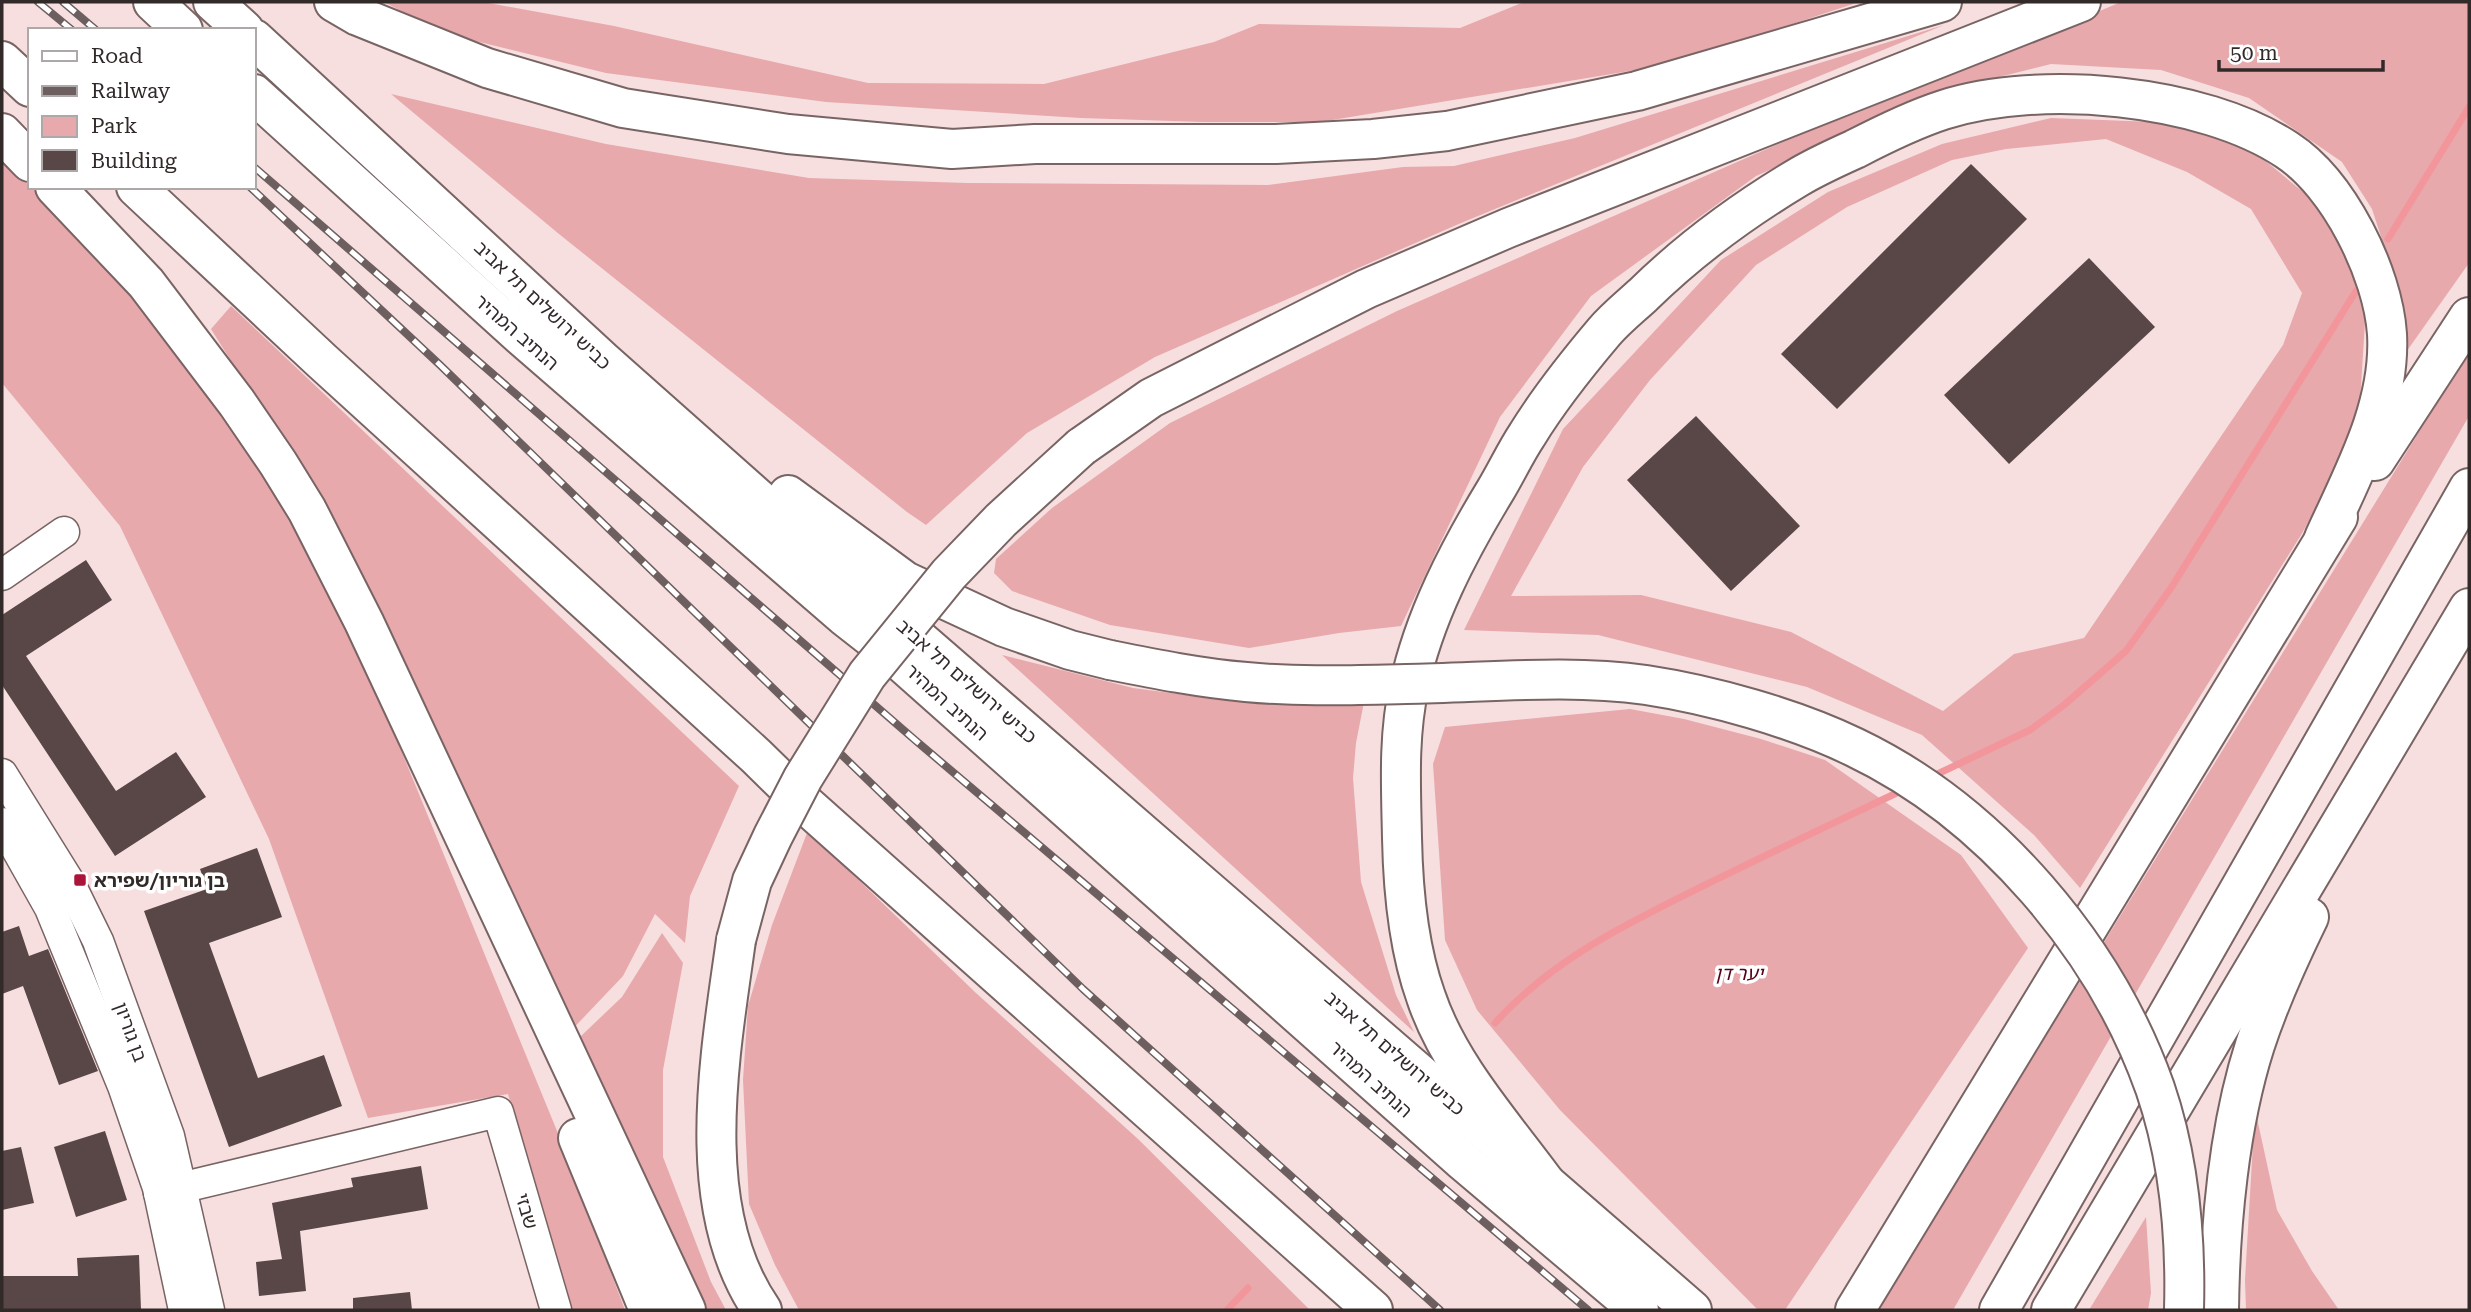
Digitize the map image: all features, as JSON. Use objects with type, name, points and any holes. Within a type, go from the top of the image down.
[{"type":"highway","points":[[153,2],[181,28]]},
{"type":"highway","points":[[213,2],[242,28]]},
{"type":"highway","points":[[334,2],[358,16],[487,68],[623,108],[788,134],[952,149],[1035,144],[1276,144],[1373,139],[1447,131],[1637,92],[1942,2]]},
{"type":"highway","points":[[762,1310],[746,1288],[727,1230],[718,1177],[715,1112],[736,940],[752,881],[803,778],[867,675],[949,574],[1001,520],[1081,447],[1151,398],[1366,289],[1508,228],[2081,2]]},
{"type":"highway","name":"כביש ירושלים תל אביב","points":[[256,41],[603,361],[835,566],[1692,1310]]},
{"type":"highway","points":[[2,61],[28,85]]},
{"type":"highway","points":[[1548,1186],[1452,1056],[1426,999],[1413,949],[1403,869],[1401,780],[1404,718],[1409,685],[1423,635],[1445,584],[1467,535],[1529,431],[1608,327],[1677,261],[1798,177],[1906,123],[1948,108],[1985,100],[2033,95],[2093,95],[2186,110],[2256,131],[2293,153],[2326,188],[2353,226],[2382,300],[2387,332],[2383,387],[2358,463],[2324,538]]},
{"type":"highway","name":"הנתיב המהיר","points":[[256,96],[521,337],[844,616],[890,652],[1464,1161],[1639,1310]]},
{"type":"highway","points":[[2,133],[28,160]]},
{"type":"highway","points":[[57,189],[146,283],[184,332],[278,463],[328,550],[686,1310]]},
{"type":"highway","points":[[138,189],[322,361],[736,737],[805,804],[1373,1310]]},
{"type":"highway","points":[[1857,1308],[2324,538],[2469,317]]},
{"type":"highway","points":[[603,361],[905,581],[1004,626],[1070,650],[1200,677],[1251,683],[1337,685],[1572,680],[1644,685],[1703,697],[1805,727],[1855,747],[1923,787],[1988,839],[2028,879],[2098,973],[2114,999],[2155,1088],[2170,1143],[2182,1221],[2184,1310]]},
{"type":"highway","points":[[1998,1310],[2469,488]]},
{"type":"highway","points":[[2051,1310],[2460,623]]},
{"type":"highway","points":[[2219,1310],[2227,1192],[2243,1087],[2255,1045],[2306,923],[2460,623]]},
{"type":"highway","points":[[387,673],[649,1310]]},
{"type":"street","points":[[2,575],[64,531]]},
{"type":"street","name":"בן גוריון","points":[[2,774],[68,880],[98,941],[169,1136],[170,1191],[184,1310]]},
{"type":"street","name":"בן גוריון","points":[[2,823],[50,908],[122,1086],[170,1191],[209,1310]]},
{"type":"street","name":"שבזי","points":[[170,1191],[498,1112],[556,1310]]},
{"type":"green space","points":[[384,2],[483,2],[614,26],[868,83],[1044,84],[1214,42],[1259,24],[1460,28],[1524,2],[1859,2],[1672,64],[1320,122],[1203,122],[1081,118],[826,102],[606,73],[443,33]]},
{"type":"green space","points":[[2121,2],[2469,2],[2469,263],[2404,355],[2393,273],[2372,209],[2342,162],[2249,98],[2161,70],[2051,64],[1951,89],[1756,176],[1591,296],[1500,417],[1401,626],[1249,648],[1110,625],[1012,591],[994,573],[996,559],[1052,508],[1170,423],[1397,311],[1817,127],[1857,113]]},
{"type":"green space","points":[[1944,25],[1461,223],[1155,357],[1027,433],[926,525],[559,234],[391,94],[606,144],[809,178],[967,183],[1268,185],[1403,167],[1454,166],[1575,138]]},
{"type":"green space","points":[[2051,118],[2154,122],[2244,143],[2309,197],[2351,250],[2366,306],[2360,402],[2341,464],[2301,535],[2080,888],[2034,835],[1922,735],[1807,687],[1598,635],[1464,630],[1563,429],[1721,260],[1828,192],[1942,144]],"holes":[[[2106,139],[2187,172],[2251,209],[2302,293],[2283,345],[2084,638],[2014,654],[1943,711],[1791,632],[1641,595],[1511,596],[1583,467],[1650,380],[1756,265],[1847,207],[1952,160],[2006,149]]]},
{"type":"green space","points":[[2,158],[28,185],[28,189],[32,189],[98,256],[144,311],[205,386],[276,492],[369,672],[564,1148],[625,1310],[568,1310],[508,1094],[368,1118],[269,839],[120,526],[2,383]]},
{"type":"green space","points":[[231,306],[739,786],[690,896],[685,943],[655,914],[623,976],[565,1037],[465,813],[384,616],[328,516],[211,329]]},
{"type":"green space","points":[[2469,351],[2469,416],[1953,1310],[1877,1310]]},
{"type":"green space","points":[[1002,655],[1133,688],[1178,694],[1364,702],[1353,778],[1361,882],[1396,995],[1414,1032]]},
{"type":"green space","name":"יער דן","points":[[1630,709],[1684,719],[1761,739],[1825,760],[1961,855],[2028,948],[1785,1310],[1758,1310],[1560,1110],[1477,1010],[1445,940],[1433,764],[1445,727]]},
{"type":"green space","points":[[807,833],[976,993],[1138,1139],[1310,1310],[799,1310],[775,1265],[749,1204],[743,1080],[748,1006],[772,925]]},
{"type":"green space","points":[[662,933],[683,963],[663,1070],[663,1157],[711,1282],[726,1310],[707,1310],[580,1037],[622,997]]},
{"type":"green space","points":[[2255,1109],[2277,1210],[2312,1271],[2339,1310],[2246,1310],[2245,1280]]},
{"type":"green space","points":[[2146,1217],[2151,1293],[2148,1310],[2089,1310]]},
{"type":"building","points":[[1971,164],[2027,219],[1837,409],[1781,354]]},
{"type":"building","points":[[2089,258],[2155,327],[2009,464],[1944,395]]},
{"type":"building","points":[[1696,416],[1800,526],[1731,591],[1627,480]]},
{"type":"building","points":[[86,560],[112,600],[26,656],[116,791],[176,752],[206,797],[115,856],[2,685],[2,615]]},
{"type":"building","points":[[257,848],[282,917],[209,943],[258,1078],[324,1055],[342,1106],[229,1147],[144,911],[207,889],[200,869]]},
{"type":"building","points":[[19,926],[29,956],[48,949],[98,1071],[59,1085],[23,986],[2,994],[2,932]]},
{"type":"building","points":[[105,1131],[127,1200],[76,1217],[54,1147]]},
{"type":"building","points":[[21,1147],[34,1203],[2,1210],[2,1151]]},
{"type":"building","points":[[421,1166],[428,1209],[300,1231],[306,1291],[259,1296],[256,1262],[282,1259],[272,1203],[353,1187],[351,1178]]},
{"type":"building","points":[[139,1255],[141,1310],[2,1310],[2,1276],[78,1276],[77,1258]]},
{"type":"building","points":[[410,1292],[412,1310],[353,1310],[353,1298]]},
{"type":"waterway","points":[[2388,239],[2469,107]]},
{"type":"waterway","points":[[1929,778],[2030,730],[2064,705],[2126,651],[2171,588],[2356,291]]},
{"type":"waterway","points":[[1495,1023],[1541,980],[1619,929],[1905,789]]},
{"type":"waterway","points":[[1227,1310],[1248,1288]]},
{"type":"railway","points":[[38,2],[70,28]]},
{"type":"railway","points":[[63,2],[94,28]]},
{"type":"railway","points":[[256,169],[915,740],[1588,1310]]},
{"type":"railway","points":[[252,189],[440,365],[1083,989],[1440,1310]]},
{"type":"place","name":"בן גוריון/שפירא","points":[[80,880]]}]
